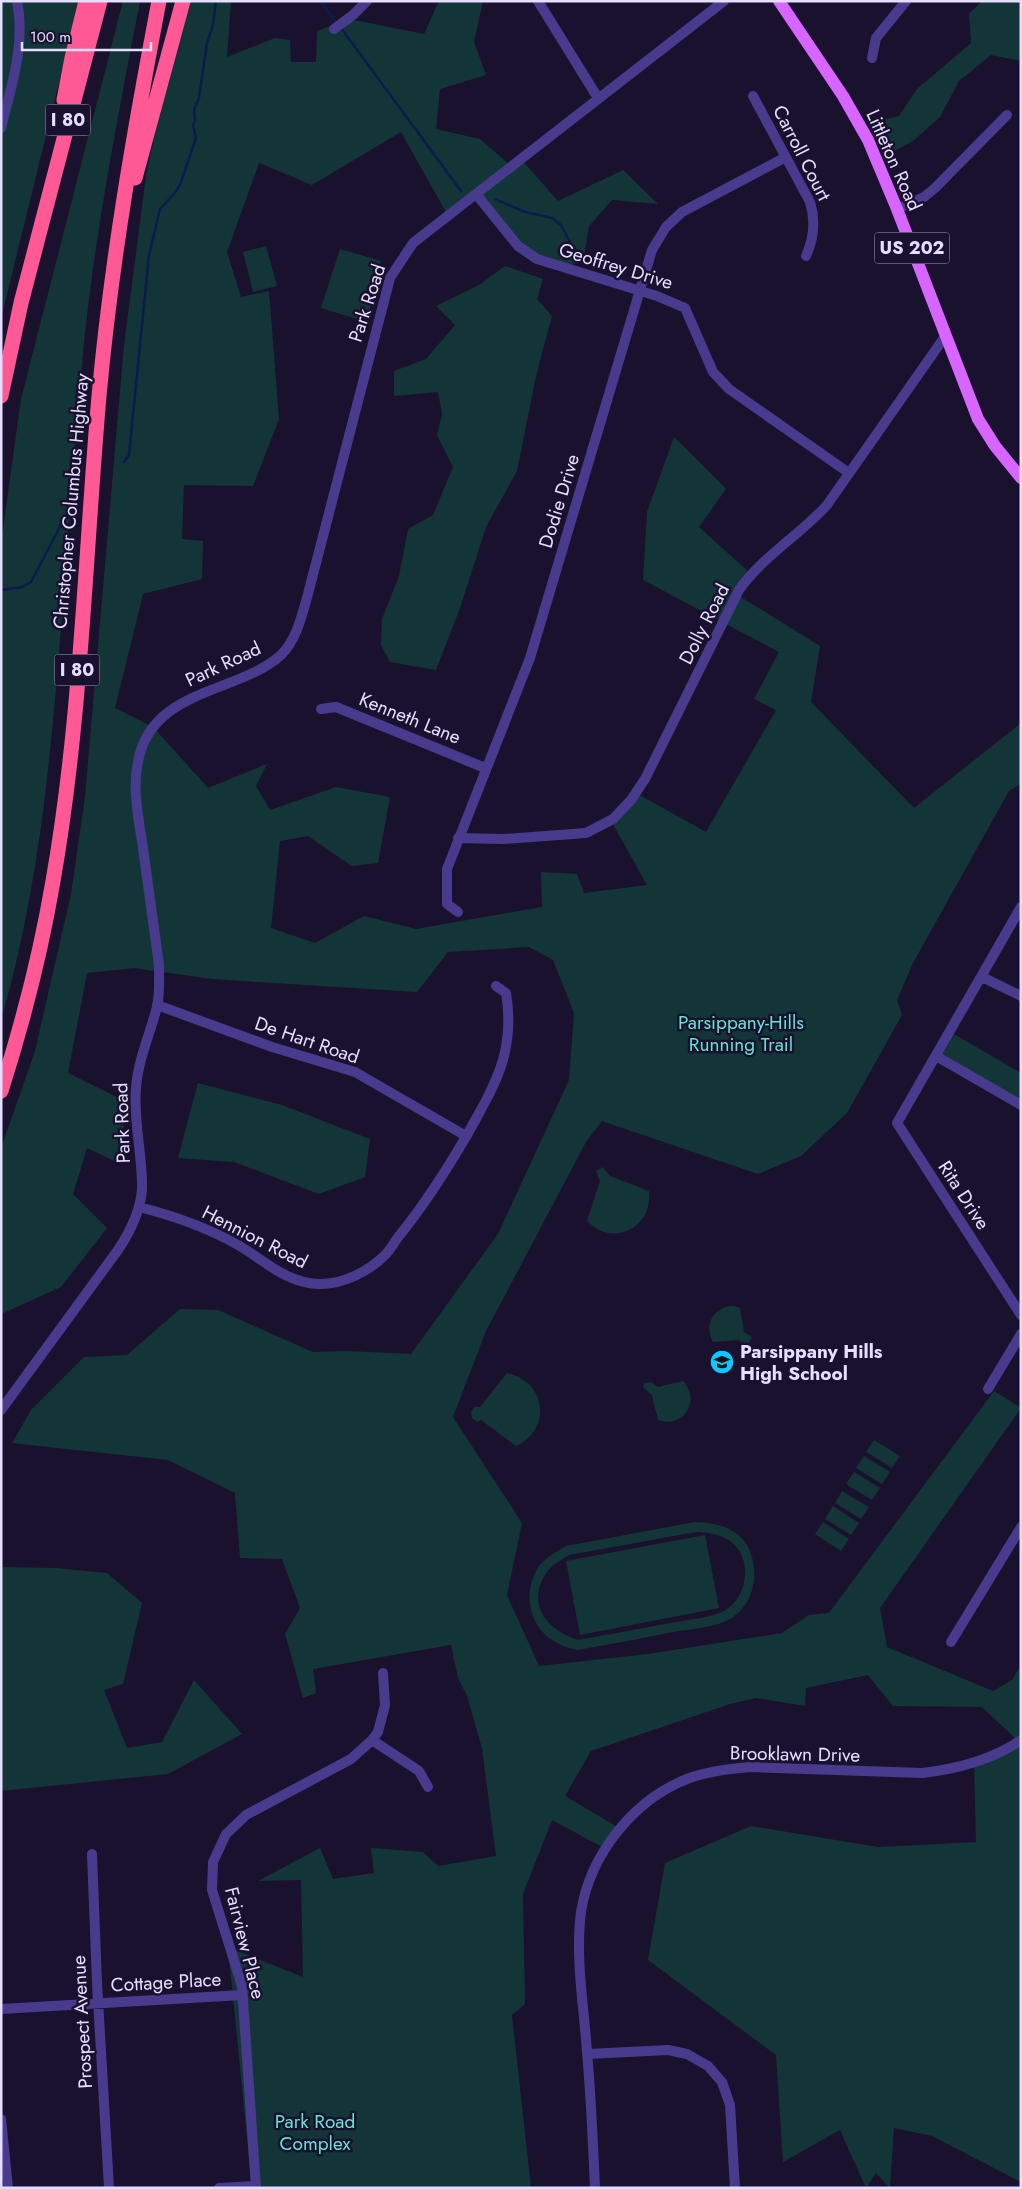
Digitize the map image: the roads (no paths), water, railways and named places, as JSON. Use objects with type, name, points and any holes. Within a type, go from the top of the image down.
[{"type":"highway","points":[[38,239],[72,58],[86,1]]},
{"type":"highway","name":"I 80","points":[[1,396],[21,303],[100,1]]},
{"type":"highway","name":"Christopher Columbus Highway","points":[[1,1091],[20,1033],[53,882],[71,749],[99,394],[117,242],[140,95],[159,1]]},
{"type":"highway","points":[[117,242],[183,1]]},
{"type":"main road","name":"Littleton Road","points":[[779,1],[843,96],[868,140],[897,209],[978,418],[995,446],[1021,478]]},
{"type":"street","points":[[1,128],[18,54],[17,1]]},
{"type":"street","points":[[334,29],[367,1]]},
{"type":"street","points":[[538,1],[598,98]]},
{"type":"street","name":"Park Road","points":[[1,1410],[118,1250],[128,1234],[139,1207],[142,1191],[135,1113],[136,1088],[139,1068],[157,1005],[159,965],[137,800],[137,762],[141,750],[157,723],[167,714],[199,694],[271,663],[287,648],[295,635],[308,594],[390,278],[413,243],[724,1]]},
{"type":"street","points":[[872,58],[876,38],[906,1]]},
{"type":"street","name":"Carroll Court","points":[[753,96],[810,202],[814,216],[811,245],[806,256]]},
{"type":"street","points":[[897,209],[924,196],[935,188],[1008,115]]},
{"type":"street","name":"Dodie Drive","points":[[458,912],[447,904],[445,884],[447,869],[485,768],[530,658],[638,291],[652,250],[666,227],[682,212],[786,157]]},
{"type":"street","name":"Geoffrey Drive","points":[[476,194],[518,246],[537,259],[672,301],[684,308],[690,316],[705,356],[720,380],[729,389],[849,473]]},
{"type":"street","name":"Dolly Road","points":[[458,838],[504,839],[586,833],[613,819],[632,800],[645,779],[744,584],[758,568],[816,518],[946,335]]},
{"type":"street","name":"Kenneth Lane","points":[[321,709],[336,706],[485,768]]},
{"type":"street","points":[[1021,907],[936,1056],[1021,1105]]},
{"type":"street","points":[[982,977],[1021,996]]},
{"type":"street","name":"Hennion Road","points":[[139,1207],[167,1214],[237,1244],[295,1280],[313,1284],[332,1284],[345,1280],[364,1270],[386,1254],[426,1203],[448,1170],[496,1080],[508,1038],[509,1020],[506,993],[496,986]]},
{"type":"street","name":"De Hart Road","points":[[157,1005],[272,1047],[355,1072],[466,1136]]},
{"type":"street","name":"Rita Drive","points":[[936,1056],[897,1122],[1021,1315]]},
{"type":"street","points":[[988,1389],[1021,1334]]},
{"type":"street","points":[[951,1642],[1021,1527]]},
{"type":"street","name":"Fairview Place","points":[[255,2187],[242,1995],[232,1951],[212,1890],[214,1862],[221,1842],[235,1823],[246,1815],[351,1759],[372,1740],[378,1732],[385,1705],[384,1673]]},
{"type":"street","points":[[372,1740],[419,1771],[428,1787]]},
{"type":"street","name":"Brooklawn Drive","points":[[595,2188],[588,2054],[581,1975],[580,1932],[585,1895],[592,1875],[611,1840],[623,1825],[649,1801],[687,1779],[726,1769],[750,1767],[892,1773],[944,1770],[980,1760],[1021,1740]]},
{"type":"street","name":"Prospect Avenue","points":[[92,1854],[98,2003],[109,2188]]},
{"type":"street","name":"Cottage Place","points":[[1,2009],[242,1995]]},
{"type":"street","points":[[588,2054],[668,2050],[687,2054],[708,2066],[722,2082],[730,2105],[735,2188]]},
{"type":"street","points":[[1,2119],[4,2174],[8,2188]]},
{"type":"street","points":[[219,2188],[255,2187]]},
{"type":"waterway","points":[[124,462],[129,455],[149,255],[160,209],[180,185],[196,138],[193,125],[195,121],[194,109],[199,98],[207,43],[213,25],[216,1]]},
{"type":"waterway","points":[[321,1],[337,24]]},
{"type":"waterway","points":[[341,28],[461,191]]},
{"type":"waterway","points":[[495,199],[525,212],[552,218],[561,225],[570,242]]},
{"type":"waterway","points":[[1,590],[22,587],[31,582],[64,519]]},
{"type":"place","name":"Parsippany Hills High School","points":[[722,1362]]},
{"type":"park label","name":"Parsippany-Hills Running Trail","points":[[741,1033]]},
{"type":"park label","name":"Park Road Complex","points":[[315,2132]]}]
